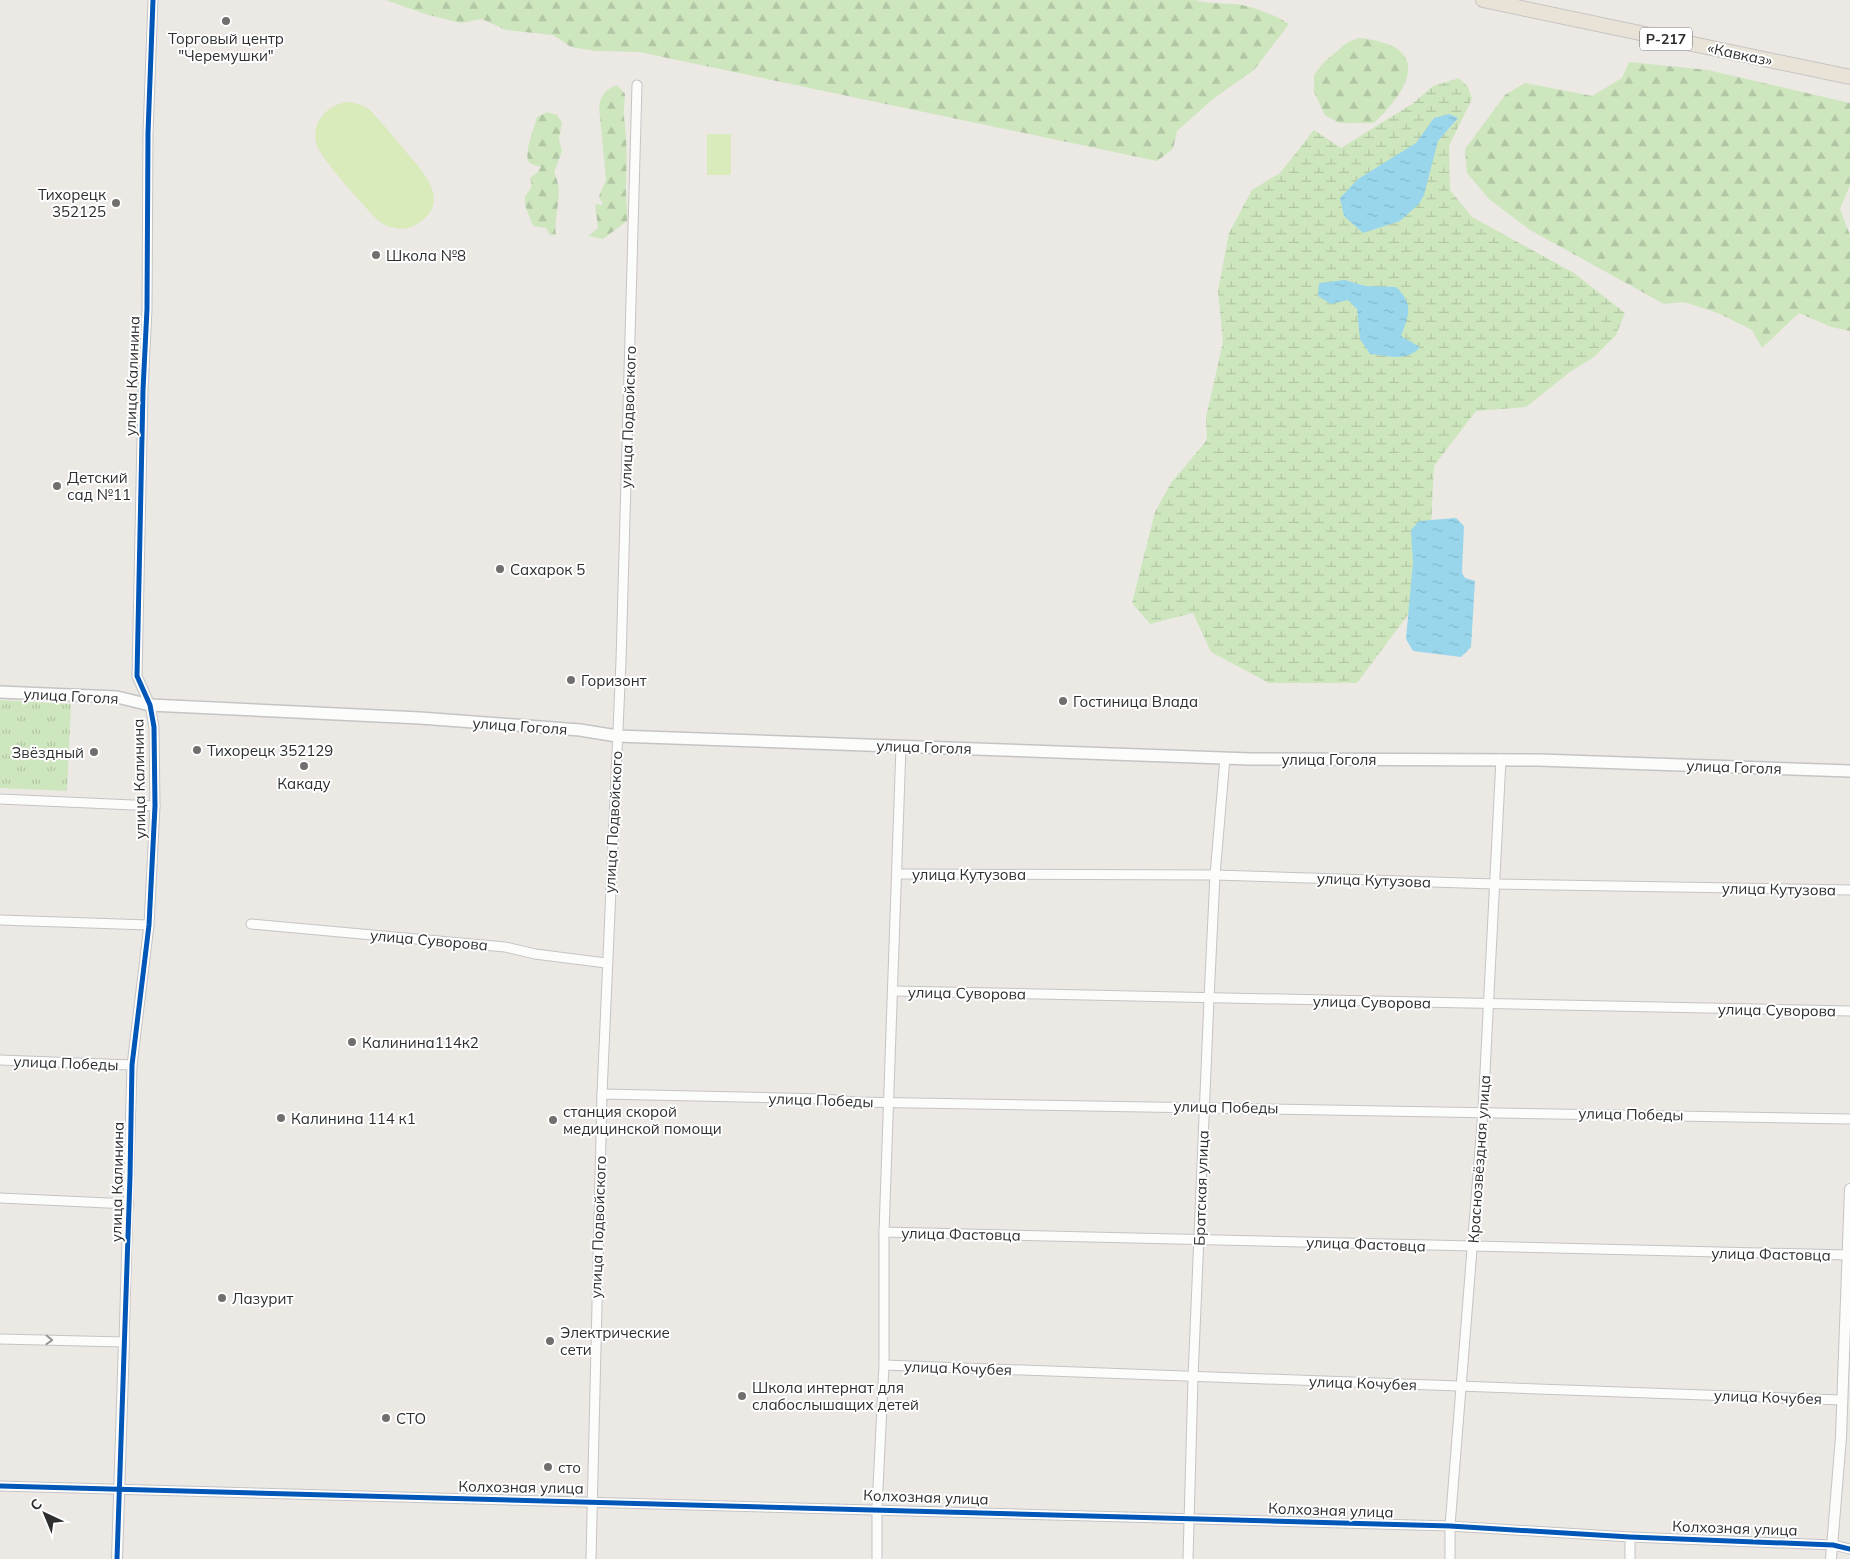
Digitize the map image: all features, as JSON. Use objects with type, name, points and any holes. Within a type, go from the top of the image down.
[{"type":"highway","name":"«Кавказ»","points":[[1483,0],[1850,77]]},
{"type":"main road","name":"улица Гоголя","points":[[0,692],[117,697],[150,705],[420,718],[580,730],[617,736],[1225,758],[1501,759],[1850,771]]},
{"type":"street","name":"улица Калинина","points":[[117,1559],[132,1065],[149,925],[155,806],[154,727],[150,705],[137,676],[147,309],[148,132],[153,0]]},
{"type":"street","name":"улица Подвойского","points":[[591,1559],[606,963],[617,736],[637,85]]},
{"type":"street","points":[[877,1559],[877,1508],[884,1365],[884,1232],[894,991],[901,746]]},
{"type":"street","name":"Братская улица","points":[[1188,1559],[1193,1378],[1209,999],[1215,875],[1225,758]]},
{"type":"street","name":"Краснозвёздная улица","points":[[1450,1559],[1450,1526],[1463,1386],[1483,1111],[1501,759]]},
{"type":"street","points":[[0,799],[155,806]]},
{"type":"street","name":"улица Кутузова","points":[[898,874],[1215,875],[1494,884],[1850,890]]},
{"type":"street","points":[[0,920],[149,925]]},
{"type":"street","name":"улица Суворова","points":[[251,924],[505,947],[534,954],[606,963]]},
{"type":"street","name":"улица Суворова","points":[[894,991],[1850,1011]]},
{"type":"street","name":"улица Победы","points":[[0,1060],[132,1065]]},
{"type":"street","name":"улица Победы","points":[[602,1094],[890,1102],[1205,1106],[1850,1119]]},
{"type":"street","points":[[1831,1559],[1845,1438],[1842,1400],[1850,1189]]},
{"type":"street","points":[[0,1198],[129,1204]]},
{"type":"street","name":"улица Фастовца","points":[[884,1232],[1199,1239],[1473,1248],[1848,1255]]},
{"type":"street","points":[[0,1339],[124,1342]]},
{"type":"street","name":"улица Кочубея","points":[[884,1365],[1193,1378],[1842,1400]]},
{"type":"street","name":"Колхозная улица","points":[[0,1486],[877,1508],[1450,1526],[1630,1537],[1833,1545],[1850,1549]]},
{"type":"street","points":[[1630,1537],[1630,1559]]},
{"type":"green space","points":[[386,0],[1195,0],[1236,4],[1261,10],[1289,24],[1254,70],[1213,99],[1177,131],[1173,149],[1157,161],[639,52],[596,51],[571,47],[553,35],[506,30],[482,19],[461,23],[425,14]]},
{"type":"green space","points":[[1359,38],[1382,42],[1397,49],[1406,58],[1408,69],[1405,82],[1388,109],[1374,123],[1339,123],[1325,115],[1314,92],[1314,75],[1323,63],[1348,42]]},
{"type":"green space","points":[[1629,62],[1708,70],[1850,103],[1850,185],[1840,209],[1850,235],[1850,331],[1831,327],[1799,313],[1762,348],[1752,330],[1718,313],[1684,302],[1664,304],[1530,230],[1489,199],[1467,173],[1465,149],[1505,95],[1525,83],[1592,96],[1622,78]]},
{"type":"green space","points":[[1459,78],[1468,87],[1472,99],[1449,146],[1450,190],[1472,217],[1574,273],[1625,313],[1616,335],[1594,357],[1570,372],[1526,407],[1476,411],[1434,466],[1428,588],[1357,683],[1269,683],[1211,652],[1193,613],[1150,624],[1132,603],[1155,512],[1171,483],[1207,440],[1206,417],[1223,342],[1218,291],[1229,233],[1252,190],[1280,173],[1314,130],[1341,148],[1412,104],[1433,86]]},
{"type":"green space","points":[[617,85],[625,94],[627,221],[603,239],[588,236],[598,228],[595,204],[603,205],[599,196],[606,180],[599,107],[605,93]]},
{"type":"green space","points":[[348,102],[359,104],[369,109],[425,175],[434,195],[433,205],[428,215],[417,224],[408,228],[398,229],[380,222],[337,175],[318,148],[315,132],[317,124],[326,112],[333,107]]},
{"type":"green space","points":[[547,112],[557,115],[562,123],[559,139],[562,151],[554,173],[559,188],[556,235],[550,235],[546,228],[533,226],[525,205],[525,196],[531,186],[530,178],[541,167],[531,164],[528,159],[527,154],[530,141],[537,117]]},
{"type":"green space","points":[[707,134],[731,134],[731,175],[707,175]]},
{"type":"green space","points":[[0,700],[71,704],[67,791],[0,788]]},
{"type":"water","points":[[1449,114],[1458,118],[1438,141],[1424,195],[1419,204],[1400,221],[1363,233],[1344,216],[1340,198],[1358,179],[1416,143],[1434,118]]},
{"type":"water","points":[[1345,280],[1365,286],[1396,287],[1408,304],[1408,316],[1401,336],[1420,347],[1410,355],[1397,357],[1370,354],[1360,339],[1357,309],[1348,300],[1331,304],[1318,296],[1319,283]]},
{"type":"water","points":[[1456,518],[1464,526],[1462,573],[1465,578],[1475,581],[1471,647],[1461,657],[1413,651],[1406,639],[1413,562],[1411,530],[1419,521]]},
{"type":"cycle path","points":[[117,1559],[132,1065],[149,925],[155,806],[154,727],[150,705],[137,676],[143,390],[147,309],[148,133],[153,0]]},
{"type":"cycle path","points":[[0,1486],[1450,1526],[1630,1537],[1833,1545],[1850,1549]]},
{"type":"place","name":"Торговый центр \"Черемушки\"","points":[[226,21]]},
{"type":"place","name":"Тихорецк 352125","points":[[116,203]]},
{"type":"place","name":"Школа №8","points":[[376,255]]},
{"type":"place","name":"Детский сад №11","points":[[57,486]]},
{"type":"place","name":"Сахарок 5","points":[[500,569]]},
{"type":"place","name":"Горизонт","points":[[571,680]]},
{"type":"place","name":"Гостиница Влада","points":[[1063,701]]},
{"type":"place","name":"Тихорецк 352129","points":[[197,750]]},
{"type":"place","name":"Звёздный","points":[[94,752]]},
{"type":"place","name":"Какаду","points":[[304,766]]},
{"type":"place","name":"Калинина114к2","points":[[352,1042]]},
{"type":"place","name":"Калинина 114 к1","points":[[281,1118]]},
{"type":"place","name":"станция скорой медицинской помощи","points":[[553,1120]]},
{"type":"place","name":"Лазурит","points":[[222,1298]]},
{"type":"place","name":"Электрические сети","points":[[550,1341]]},
{"type":"place","name":"Школа интернат для слабослышащих детей","points":[[742,1396]]},
{"type":"place","name":"СТО","points":[[386,1418]]},
{"type":"place","name":"сто","points":[[548,1467]]}]
